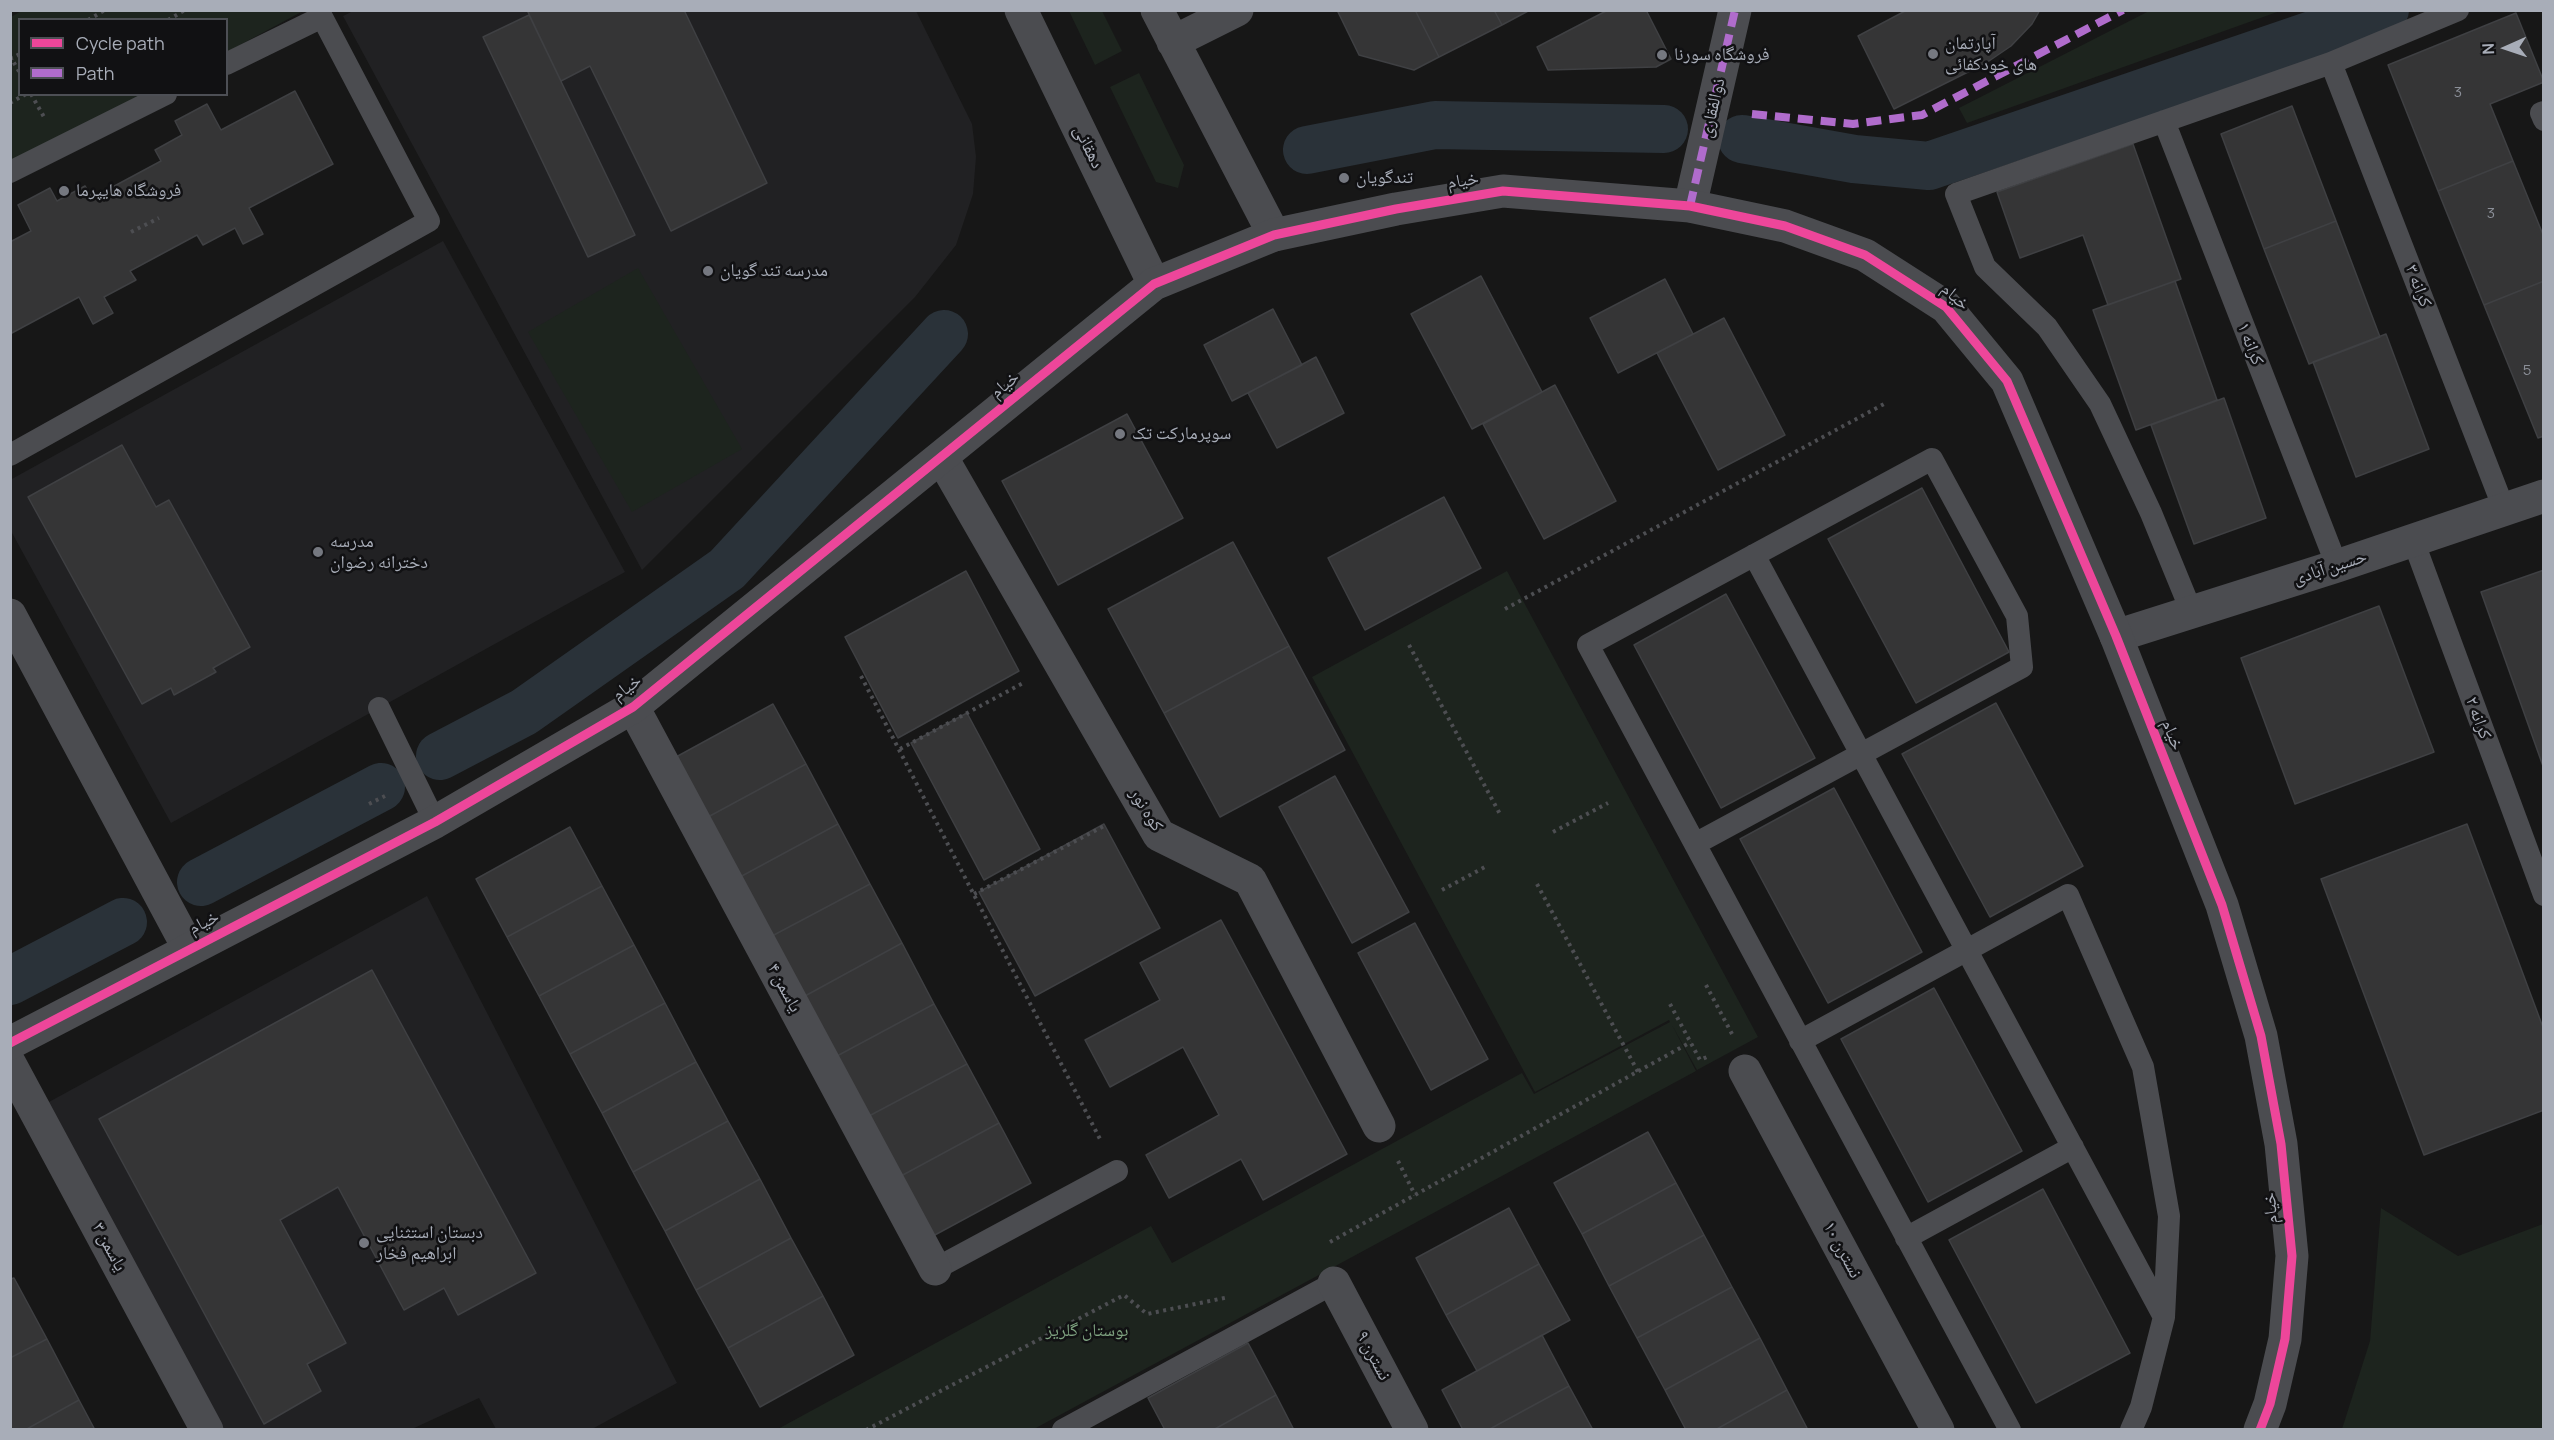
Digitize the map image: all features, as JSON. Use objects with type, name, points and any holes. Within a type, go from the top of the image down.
[{"type":"street","name":"دهقانی","points":[[1022,10],[1154,284]]},
{"type":"street","points":[[1157,10],[1274,236]]},
{"type":"street","points":[[1173,42],[1237,10]]},
{"type":"street","name":"ذوالفقاری","points":[[1690,206],[1735,10]]},
{"type":"street","name":"خیام","points":[[10,1042],[435,822],[633,707],[1154,284],[1274,236],[1396,209],[1503,191],[1690,206],[1785,226],[1865,255],[1946,306],[2007,381],[2116,636],[2222,906],[2261,1036],[2279,1133],[2292,1256],[2285,1339],[2270,1404],[2260,1430]]},
{"type":"street","name":"کوه نور","points":[[942,458],[1159,835],[1250,880],[1379,1126]]},
{"type":"street","name":"حسین آبادی","points":[[2116,636],[2337,566],[2544,496]]},
{"type":"street","points":[[10,615],[189,949]]},
{"type":"street","name":"یاسمن ۴","points":[[633,707],[935,1269]]},
{"type":"street","name":"نسترن ۱۰","points":[[1741,1056],[1938,1430]]},
{"type":"street","name":"یاسمن ۳","points":[[10,1064],[207,1430]]},
{"type":"street","name":"نسترن ۹","points":[[1334,1283],[1412,1430]]},
{"type":"lane","points":[[2192,613],[2151,513],[2100,404],[2047,327],[1985,267],[1956,194],[2331,63],[2458,10]]},
{"type":"lane","points":[[10,455],[429,220],[322,17],[228,63]]},
{"type":"lane","name":"کرانه ۳","points":[[2331,63],[2504,509]]},
{"type":"lane","points":[[10,172],[162,96]]},
{"type":"lane","points":[[2544,112],[2541,113],[2544,120]]},
{"type":"lane","name":"کرانه ۱","points":[[2163,121],[2337,566]]},
{"type":"lane","points":[[1695,844],[2022,666],[2017,616],[1932,459],[1588,645],[2010,1430]]},
{"type":"lane","name":"کرانه ۲","points":[[2413,540],[2544,895]]},
{"type":"lane","points":[[1754,555],[2164,1317]]},
{"type":"lane","points":[[379,708],[435,822]]},
{"type":"lane","points":[[1800,1041],[2068,895],[2143,1067],[2169,1216],[2164,1317],[2141,1407],[2131,1430]]},
{"type":"lane","points":[[1906,1238],[2073,1147]]},
{"type":"lane","points":[[935,1269],[1117,1171]]},
{"type":"lane","points":[[1063,1430],[1334,1283]]},
{"type":"path","points":[[91,18],[105,10]]},
{"type":"path","points":[[171,18],[185,10]]},
{"type":"path","points":[[132,232],[159,218]]},
{"type":"path","points":[[1505,609],[1884,404]]},
{"type":"path","points":[[1410,645],[1501,816]]},
{"type":"path","points":[[900,750],[1060,663]]},
{"type":"path","points":[[861,676],[1117,1171]]},
{"type":"path","points":[[1553,832],[1608,803]]},
{"type":"path","points":[[974,894],[1142,806]]},
{"type":"path","points":[[1442,890],[1485,867]]},
{"type":"path","points":[[1538,884],[1638,1072]]},
{"type":"path","points":[[1706,985],[1741,1056]]},
{"type":"path","points":[[1670,1004],[1700,1060],[1714,1053]]},
{"type":"path","points":[[1322,1247],[1691,1042]]},
{"type":"path","points":[[867,1430],[1124,1295],[1147,1314],[1233,1296]]},
{"type":"shaded area","name":"مدرسه تند گویان","points":[[355,10],[916,11],[972,124],[976,157],[973,194],[956,245],[915,297],[642,570],[343,16]]},
{"type":"shaded area","name":"مدرسه دخترانه رضوان","points":[[443,241],[625,572],[171,823],[11,531],[10,480]]},
{"type":"shaded area","name":"دبستان استثنایی ابراهیم فخار","points":[[427,896],[677,1383],[592,1429],[496,1429],[479,1398],[412,1429],[224,1429],[47,1103]]},
{"type":"green space","points":[[23,10],[303,11],[228,51],[228,18],[18,18],[18,96],[145,96],[11,168],[11,17]]},
{"type":"green space","points":[[2151,10],[2280,11],[1967,123],[1959,108]]},
{"type":"green space","points":[[1069,11],[1102,11],[1122,51],[1095,65]]},
{"type":"green space","points":[[1139,73],[1184,165],[1178,188],[1156,182],[1110,87]]},
{"type":"green space","points":[[638,268],[742,449],[632,512],[528,332]]},
{"type":"green space","name":"بوستان گلریز","points":[[1507,571],[1758,1037],[1697,1070],[1672,1025],[1696,1071],[1034,1429],[776,1430],[1151,1226],[1172,1263],[1522,1073],[1534,1094],[1670,1022],[1669,1020],[1535,1092],[1312,677]]},
{"type":"green space","points":[[2381,1208],[2458,1256],[2543,1224],[2543,1429],[2342,1429],[2370,1341]]},
{"type":"building","points":[[527,10],[684,10],[767,183],[671,231],[590,66],[561,81]]},
{"type":"building","points":[[1337,10],[1415,10],[1439,57],[1414,70],[1359,55]]},
{"type":"building","points":[[1415,10],[1494,10],[1502,25],[1439,57]]},
{"type":"building","points":[[1494,10],[1530,10],[1502,25]]},
{"type":"building","points":[[1608,10],[1646,10],[1671,59],[1656,67],[1548,70],[1537,47]]},
{"type":"building","name":"آپارتمان های خودکفائی","points":[[1907,10],[2040,10],[2032,24],[2011,46],[1986,63],[1894,109],[1858,36]]},
{"type":"building","points":[[2516,13],[2544,82],[2490,104],[2513,161],[2438,191],[2388,65]]},
{"type":"building","points":[[529,15],[635,235],[588,257],[483,37]]},
{"type":"building","points":[[295,91],[333,164],[249,208],[263,234],[243,244],[235,228],[203,245],[197,235],[130,271],[136,280],[104,297],[113,313],[93,324],[79,297],[10,334],[10,242],[31,231],[18,205],[50,188],[57,201],[85,186],[92,198],[161,161],[155,150],[182,135],[175,121],[207,104],[221,130]]},
{"type":"building","points":[[2292,106],[2336,221],[2264,249],[2221,134]]},
{"type":"building","points":[[2133,144],[2181,279],[2108,305],[2083,235],[2020,258],[1997,192]]},
{"type":"building","points":[[2513,161],[2544,237],[2544,281],[2484,305],[2438,191]]},
{"type":"building","points":[[2336,221],[2380,337],[2309,364],[2264,249]]},
{"type":"building","points":[[1481,276],[1542,392],[1472,429],[1411,314]]},
{"type":"building","points":[[1665,279],[1693,334],[1618,373],[1590,318]]},
{"type":"building","points":[[2175,281],[2217,400],[2136,430],[2093,310]]},
{"type":"building","points":[[2544,281],[2544,436],[2538,438],[2484,305]]},
{"type":"building","points":[[1273,309],[1302,365],[1232,401],[1204,345]]},
{"type":"building","points":[[1724,318],[1785,435],[1718,470],[1657,353]]},
{"type":"building","points":[[2386,334],[2429,449],[2356,477],[2313,362]]},
{"type":"building","points":[[1316,357],[1344,413],[1277,448],[1248,393]]},
{"type":"building","points":[[1555,385],[1616,501],[1544,539],[1483,424]]},
{"type":"building","points":[[2224,398],[2266,518],[2194,544],[2151,425]]},
{"type":"building","points":[[1127,414],[1183,518],[1058,585],[1002,481]]},
{"type":"building","points":[[122,445],[156,507],[169,500],[250,647],[213,668],[216,672],[174,695],[171,688],[142,704],[28,497]]},
{"type":"building","points":[[1922,488],[2009,652],[1916,703],[1828,539]]},
{"type":"building","points":[[1444,497],[1481,568],[1365,630],[1328,558]]},
{"type":"building","points":[[1233,542],[1289,646],[1164,713],[1108,609]]},
{"type":"building","points":[[2544,570],[2544,769],[2481,592]]},
{"type":"building","points":[[966,571],[1019,671],[898,738],[845,637]]},
{"type":"building","points":[[1726,594],[1815,758],[1721,808],[1634,645]]},
{"type":"building","points":[[2379,606],[2434,752],[2295,804],[2241,658]]},
{"type":"building","points":[[1289,646],[1345,750],[1220,817],[1164,713]]},
{"type":"building","points":[[1996,703],[2083,866],[1990,917],[1902,754]]},
{"type":"building","points":[[773,704],[806,764],[708,817],[676,757]]},
{"type":"building","points":[[967,713],[1040,849],[984,880],[911,743]]},
{"type":"building","points":[[806,764],[838,824],[740,877],[708,817]]},
{"type":"building","points":[[1335,776],[1409,912],[1352,943],[1279,807]]},
{"type":"building","points":[[1834,788],[1922,952],[1828,1003],[1740,839]]},
{"type":"building","points":[[838,824],[870,884],[772,936],[740,877]]},
{"type":"building","points":[[1104,824],[1160,928],[1035,996],[979,892]]},
{"type":"building","points":[[2467,824],[2544,1030],[2544,1110],[2424,1155],[2321,879]]},
{"type":"building","points":[[570,827],[602,886],[507,937],[476,879]]},
{"type":"building","points":[[870,884],[902,943],[805,996],[772,936]]},
{"type":"building","points":[[602,886],[634,945],[539,996],[507,937]]},
{"type":"building","points":[[1221,920],[1347,1154],[1263,1200],[1241,1159],[1169,1198],[1146,1155],[1219,1115],[1183,1047],[1110,1087],[1085,1040],[1160,1000],[1140,963]]},
{"type":"building","points":[[1415,923],[1488,1059],[1431,1090],[1358,953]]},
{"type":"building","points":[[902,943],[934,1004],[837,1056],[805,996]]},
{"type":"building","points":[[634,945],[665,1003],[570,1054],[539,996]]},
{"type":"building","points":[[372,970],[536,1273],[458,1315],[444,1288],[404,1310],[338,1187],[280,1220],[346,1343],[307,1364],[321,1391],[264,1424],[99,1119]]},
{"type":"building","points":[[1934,988],[2022,1151],[1928,1202],[1841,1039]]},
{"type":"building","points":[[665,1003],[696,1062],[602,1113],[570,1054]]},
{"type":"building","points":[[934,1004],[967,1064],[869,1116],[837,1056]]},
{"type":"building","points":[[696,1062],[728,1121],[633,1172],[602,1113]]},
{"type":"building","points":[[967,1064],[999,1123],[901,1176],[869,1116]]},
{"type":"building","points":[[728,1121],[760,1179],[665,1231],[633,1172]]},
{"type":"building","points":[[999,1123],[1031,1183],[933,1236],[901,1176]]},
{"type":"building","points":[[1648,1132],[1676,1183],[1582,1234],[1554,1183]]},
{"type":"building","points":[[760,1179],[791,1238],[696,1290],[665,1231]]},
{"type":"building","points":[[1676,1183],[1704,1235],[1609,1286],[1582,1234]]},
{"type":"building","points":[[2043,1189],[2130,1353],[2036,1403],[1949,1240]]},
{"type":"building","points":[[1509,1208],[1539,1264],[1446,1315],[1416,1258]]},
{"type":"building","points":[[1704,1235],[1732,1287],[1637,1338],[1609,1286]]},
{"type":"building","points":[[791,1238],[823,1296],[728,1348],[696,1290]]},
{"type":"building","points":[[1539,1264],[1570,1320],[1477,1371],[1446,1315]]},
{"type":"building","points":[[14,1278],[47,1339],[10,1358],[10,1279]]},
{"type":"building","points":[[1732,1287],[1760,1338],[1665,1390],[1637,1338]]},
{"type":"building","points":[[823,1296],[854,1355],[760,1407],[728,1348]]},
{"type":"building","points":[[1542,1335],[1569,1386],[1488,1430],[1463,1430],[1442,1390]]},
{"type":"building","points":[[1760,1338],[1787,1390],[1715,1430],[1686,1430],[1665,1390]]},
{"type":"building","points":[[47,1339],[79,1400],[25,1430],[10,1430],[10,1358]]},
{"type":"building","points":[[1248,1343],[1276,1395],[1213,1430],[1165,1430],[1148,1398]]},
{"type":"building","points":[[1569,1386],[1593,1430],[1488,1430]]},
{"type":"building","points":[[1787,1390],[1808,1430],[1715,1430]]},
{"type":"building","points":[[1276,1395],[1294,1430],[1213,1430]]},
{"type":"building","points":[[79,1400],[95,1430],[25,1430]]},
{"type":"waterway","points":[[1742,139],[1854,159],[1929,166],[2385,10]]},
{"type":"waterway","points":[[1307,150],[1435,125],[1664,129]]},
{"type":"waterway","points":[[440,756],[524,712],[727,569],[944,334]]},
{"type":"waterway","points":[[201,882],[381,787]]},
{"type":"waterway","points":[[10,981],[123,922]]},
{"type":"marked path","points":[[1690,206],[1735,10]]},
{"type":"marked path","points":[[1752,114],[1853,124],[1922,115],[2123,10]]},
{"type":"cycle path","points":[[10,1043],[435,822],[633,707],[1154,284],[1274,235],[1396,209],[1503,191],[1690,206],[1785,226],[1865,255],[1946,307],[2007,381],[2116,636],[2222,905],[2261,1036],[2281,1144],[2292,1256],[2285,1339],[2270,1404],[2260,1430]]},
{"type":"place","name":"آپارتمان های خودکفائی","points":[[1933,54]]},
{"type":"place","name":"فروشگاه سورنا","points":[[1662,55]]},
{"type":"place","name":"تندگویان","points":[[1344,178]]},
{"type":"place","name":"فروشگاه هایپرما","points":[[64,191]]},
{"type":"place","name":"مدرسه تند گویان","points":[[708,271]]},
{"type":"place","name":"سوپرمارکت تک","points":[[1120,434]]},
{"type":"place","name":"مدرسه دخترانه رضوان","points":[[318,552]]},
{"type":"place","name":"دبستان استثنایی ابراهیم فخار","points":[[364,1243]]}]
